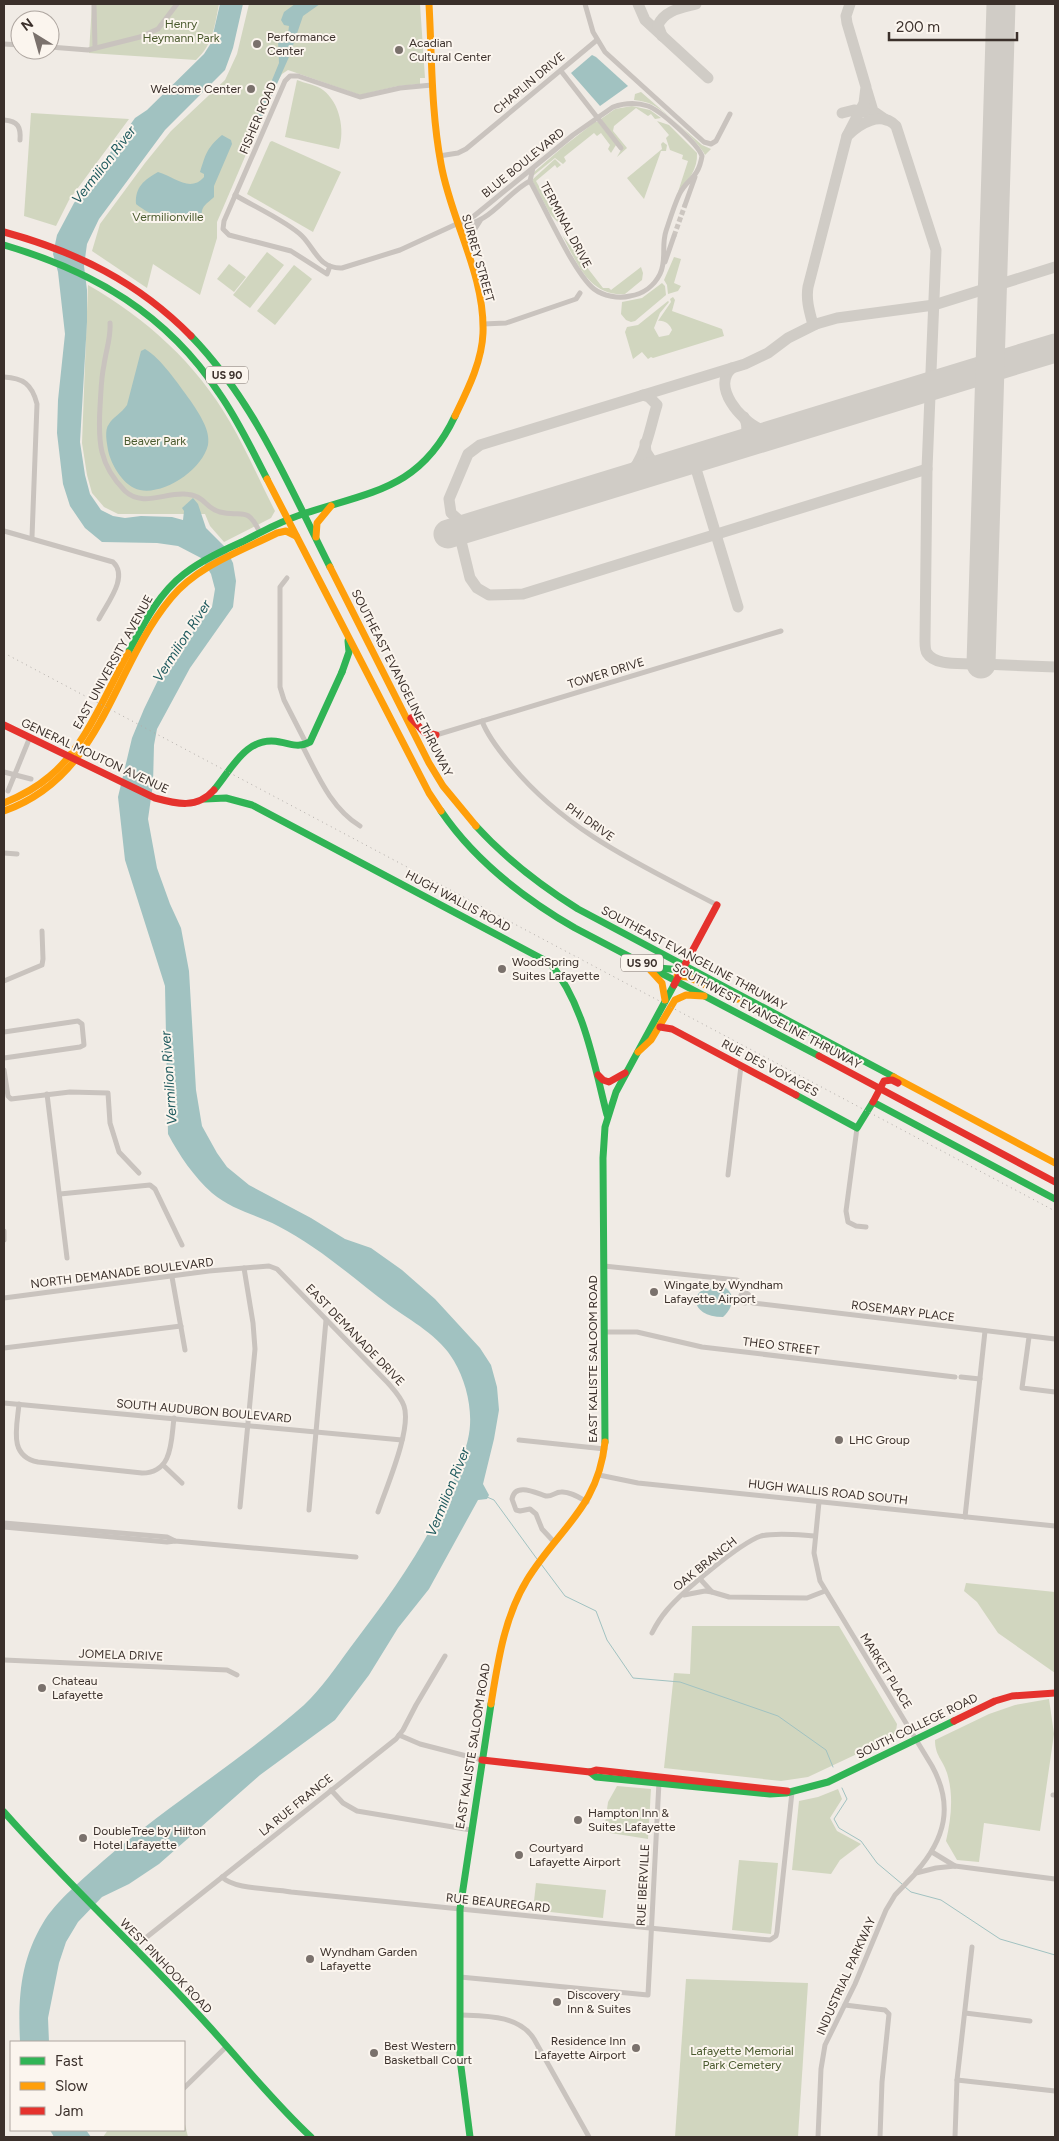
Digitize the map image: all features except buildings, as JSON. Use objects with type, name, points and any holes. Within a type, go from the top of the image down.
[{"type":"main road","name":"SURREY STREET","points":[[303,514],[392,485],[413,473],[430,457],[452,419],[476,364],[482,345],[483,324],[479,296],[457,225],[439,156],[433,107],[429,4]]},
{"type":"main road","name":"SOUTHEAST EVANGELINE THRUWAY","points":[[4,232],[31,238],[86,260],[141,292],[161,306],[187,330],[219,365],[255,418],[437,777],[482,834],[507,859],[536,882],[679,973],[770,1012],[1055,1163]]},
{"type":"main road","name":"US 90","points":[[4,246],[73,268],[128,300],[171,334],[213,383],[230,407],[342,624]]},
{"type":"main road","points":[[316,540],[317,523],[332,505]]},
{"type":"main road","name":"EAST UNIVERSITY AVENUE","points":[[141,637],[163,607],[189,580],[260,533],[303,514]]},
{"type":"main road","name":"EAST UNIVERSITY AVENUE","points":[[4,811],[19,806],[40,795],[60,779],[74,759],[85,735],[141,637],[159,600],[184,574],[202,562],[282,531],[291,532],[297,536]]},
{"type":"main road","points":[[305,746],[312,739],[342,672],[349,648],[342,624]]},
{"type":"main road","name":"SOUTHWEST EVANGELINE THRUWAY","points":[[342,624],[436,804],[459,835],[487,866],[507,884],[537,906],[625,954],[647,965],[679,973],[706,996],[1055,1182]]},
{"type":"main road","points":[[342,672],[351,662],[358,663],[364,668]]},
{"type":"main road","points":[[395,695],[421,730],[429,735],[436,735]]},
{"type":"main road","name":"GENERAL MOUTON AVENUE","points":[[4,725],[155,798],[179,805],[192,804],[205,799],[220,785],[238,757],[254,744],[276,741],[298,747],[305,746]]},
{"type":"main road","points":[[397,731],[408,736],[412,733],[412,728]]},
{"type":"main road","points":[[397,731],[408,746],[436,735]]},
{"type":"main road","name":"EAST UNIVERSITY AVENUE","points":[[4,803],[36,788],[74,759]]},
{"type":"main road","points":[[220,785],[221,792],[228,798]]},
{"type":"main road","name":"HUGH WALLIS ROAD","points":[[205,799],[228,798],[252,805],[550,963],[567,986],[597,1074],[607,1115]]},
{"type":"main road","name":"EAST KALISTE SALOOM ROAD","points":[[470,2137],[462,2074],[460,1909],[502,1639],[520,1592],[532,1571],[574,1521],[587,1502],[599,1475],[605,1449],[603,1138],[607,1115],[627,1071],[716,905]]},
{"type":"main road","points":[[625,954],[655,974],[662,982],[665,990],[665,1000]]},
{"type":"main road","points":[[647,965],[679,973],[723,994],[770,1012]]},
{"type":"main road","points":[[638,1052],[651,1040],[675,1000],[686,995],[706,996]]},
{"type":"main road","points":[[665,1018],[672,1029]]},
{"type":"main road","points":[[660,1027],[672,1029]]},
{"type":"main road","name":"RUE DES VOYAGES","points":[[672,1029],[857,1128]]},
{"type":"main road","points":[[597,1074],[603,1080],[609,1082],[627,1071]]},
{"type":"main road","points":[[857,1128],[886,1080],[908,1084]]},
{"type":"main road","points":[[873,1102],[880,1097],[896,1098]]},
{"type":"main road","points":[[873,1102],[1055,1199]]},
{"type":"main road","name":"SOUTH COLLEGE ROAD","points":[[482,1760],[590,1772],[596,1777],[659,1780],[770,1794],[792,1792],[828,1782],[995,1701],[1012,1696],[1055,1693]]},
{"type":"main road","name":"WEST PINHOOK ROAD","points":[[4,1812],[33,1846],[227,2046],[277,2103],[311,2137]]},
{"type":"street","points":[[94,4],[95,48]]},
{"type":"street","points":[[60,48],[95,48],[154,32],[161,26],[177,4]]},
{"type":"street","points":[[585,4],[590,25],[597,40],[620,67],[707,144],[716,141],[730,114]]},
{"type":"street","name":"CHAPLIN DRIVE","points":[[439,156],[458,153],[466,149],[597,40]]},
{"type":"street","points":[[561,71],[621,148]]},
{"type":"street","name":"FISHER ROAD","points":[[432,85],[400,88],[364,97],[351,96],[298,76],[288,77],[223,224],[225,233],[291,250],[326,274],[330,266],[347,267],[400,250],[420,239],[457,225]]},
{"type":"street","points":[[598,117],[613,107],[639,104],[654,109],[700,150],[701,161],[685,205]]},
{"type":"street","name":"BLUE BOULEVARD","points":[[457,225],[478,213],[598,117]]},
{"type":"street","points":[[4,120],[16,123],[20,129],[20,140]]},
{"type":"street","name":"TERMINAL DRIVE","points":[[533,168],[530,181],[581,275],[594,289],[614,296],[635,295],[643,292],[656,281],[674,236]]},
{"type":"street","points":[[664,263],[662,241],[679,194],[696,176]]},
{"type":"street","name":"BLUE BOULEVARD","points":[[457,225],[468,225],[482,218],[530,181]]},
{"type":"street","points":[[235,195],[298,233],[320,260],[330,266]]},
{"type":"street","name":"BLUE BOULEVARD","points":[[467,255],[473,232],[482,218]]},
{"type":"street","points":[[483,324],[506,323],[576,298],[580,293]]},
{"type":"street","points":[[110,324],[111,334],[103,366],[101,385],[99,436],[103,458],[112,474],[124,490],[135,497],[146,499],[182,494],[198,496],[216,511],[243,513],[256,524],[260,533]]},
{"type":"street","points":[[4,377],[17,378],[26,382],[34,393],[37,404],[32,537]]},
{"type":"street","points":[[4,531],[106,558],[116,564],[119,569],[120,578],[100,619]]},
{"type":"street","points":[[287,578],[280,587],[280,687],[284,700],[331,799],[347,817],[360,826]]},
{"type":"street","name":"TOWER DRIVE","points":[[436,735],[781,631]]},
{"type":"street","name":"PHI DRIVE","points":[[482,721],[510,763],[560,815],[616,852],[716,905]]},
{"type":"street","points":[[8,792],[30,737]]},
{"type":"street","points":[[4,772],[32,779]]},
{"type":"street","points":[[4,853],[17,854]]},
{"type":"street","points":[[4,981],[42,965],[42,931]]},
{"type":"street","points":[[4,1032],[78,1021],[81,1023],[84,1044],[82,1046],[4,1058]]},
{"type":"street","points":[[728,1176],[741,1066]]},
{"type":"street","points":[[4,1070],[9,1098],[70,1092],[108,1093],[110,1123],[119,1152],[139,1173]]},
{"type":"street","points":[[47,1094],[67,1258]]},
{"type":"street","points":[[857,1128],[846,1212],[848,1222],[866,1228]]},
{"type":"street","points":[[60,1194],[150,1185],[155,1189],[182,1245]]},
{"type":"street","points":[[4,1232],[4,1240]]},
{"type":"street","name":"EAST DEMANADE DRIVE","points":[[244,1268],[269,1266],[277,1269],[403,1402],[406,1412],[402,1440],[378,1512]]},
{"type":"street","name":"ROSEMARY PLACE","points":[[604,1266],[737,1280],[741,1283],[742,1294],[748,1294],[749,1301],[753,1303],[1055,1339]]},
{"type":"street","points":[[240,1507],[254,1339],[244,1268]]},
{"type":"street","name":"NORTH DEMANADE BOULEVARD","points":[[4,1298],[244,1268]]},
{"type":"street","points":[[172,1277],[185,1350]]},
{"type":"street","points":[[309,1510],[326,1320]]},
{"type":"street","points":[[4,1348],[181,1326]]},
{"type":"street","points":[[965,1517],[985,1331]]},
{"type":"street","name":"THEO STREET","points":[[605,1332],[637,1332],[702,1347],[980,1379]]},
{"type":"street","points":[[1029,1336],[1022,1388],[1055,1392]]},
{"type":"street","name":"SOUTH AUDUBON BOULEVARD","points":[[4,1403],[402,1440]]},
{"type":"street","points":[[19,1404],[16,1442],[22,1454],[30,1460],[142,1473],[153,1472],[163,1465],[169,1455],[174,1418]]},
{"type":"street","points":[[519,1440],[605,1449]]},
{"type":"street","points":[[163,1465],[182,1483]]},
{"type":"street","name":"HUGH WALLIS ROAD SOUTH","points":[[599,1475],[633,1482],[1055,1526]]},
{"type":"street","points":[[555,1543],[542,1529],[536,1514],[532,1510],[516,1510],[512,1499],[513,1495],[524,1490],[539,1492],[548,1496],[564,1492],[587,1502]]},
{"type":"street","name":"MARKET PLACE","points":[[819,1502],[815,1536],[815,1561],[825,1591],[938,1776],[943,1795],[943,1826],[932,1852],[914,1874]]},
{"type":"street","points":[[4,1523],[26,1527]]},
{"type":"street","points":[[4,1527],[97,1533],[167,1542],[175,1540],[356,1557]]},
{"type":"street","name":"OAK BRANCH","points":[[652,1633],[665,1612],[683,1595],[726,1558],[762,1536],[815,1536]]},
{"type":"street","points":[[701,1580],[712,1592]]},
{"type":"street","points":[[683,1595],[705,1591],[729,1597],[807,1598],[825,1591]]},
{"type":"street","name":"LA RUE FRANCE","points":[[133,1948],[399,1735],[445,1656]]},
{"type":"street","name":"JOMELA DRIVE","points":[[4,1660],[227,1670],[237,1675]]},
{"type":"street","name":"SOUTH COLLEGE ROAD","points":[[399,1735],[420,1744],[482,1760]]},
{"type":"street","name":"RUE IBERVILLE","points":[[460,1976],[648,1995],[659,1780]]},
{"type":"street","points":[[331,1790],[343,1803],[357,1811],[471,1830]]},
{"type":"street","name":"RUE BEAUREGARD","points":[[222,1877],[238,1885],[767,1940],[774,1938],[778,1932],[792,1792]]},
{"type":"street","points":[[932,1852],[955,1866]]},
{"type":"street","points":[[914,1874],[936,1868],[955,1866],[1055,1878]]},
{"type":"street","name":"INDUSTRIAL PARKWAY","points":[[818,2137],[823,2055],[827,2041],[845,2005],[886,1910],[895,1895],[914,1874]]},
{"type":"street","points":[[955,2137],[957,2080],[972,1947]]},
{"type":"street","points":[[845,2005],[885,2010],[889,2014],[882,2082],[880,2137]]},
{"type":"street","points":[[965,2014],[1030,2021]]},
{"type":"street","points":[[461,2015],[512,2020],[525,2027],[534,2039],[589,2137]]},
{"type":"street","points":[[185,2087],[227,2046]]},
{"type":"street","points":[[957,2080],[1055,2091]]},
{"type":"green space","name":"Henry Heymann Park","points":[[92,4],[219,4],[210,41],[196,60],[89,53]]},
{"type":"green space","name":"Vermilionville","points":[[249,4],[420,4],[425,78],[420,78],[420,84],[398,86],[360,95],[288,70],[282,74],[265,101],[256,131],[217,222],[217,238],[200,295],[153,264],[147,288],[92,251],[100,224],[171,131],[225,80],[237,54]]},
{"type":"green space","points":[[297,80],[320,88],[334,102],[341,125],[339,149],[285,137]]},
{"type":"green space","points":[[641,92],[702,145],[711,149],[705,155],[690,135],[658,108],[651,104],[634,100],[635,94]]},
{"type":"green space","points":[[632,106],[650,110],[661,118],[655,119],[651,114],[648,116],[636,108],[614,126],[613,131],[627,148],[617,157],[622,148],[601,119],[615,109]]},
{"type":"green space","points":[[31,113],[129,119],[69,200],[56,226],[24,216]]},
{"type":"green space","points":[[657,121],[669,125],[697,153],[694,169],[689,179],[678,192],[688,161],[682,159],[683,155],[670,150],[666,138],[669,135]]},
{"type":"green space","points":[[595,122],[598,122],[616,145],[611,153],[608,149],[610,145],[601,133],[597,136],[594,133],[564,157],[566,161],[563,164],[555,158],[534,175],[533,173],[564,146]]},
{"type":"green space","points":[[272,141],[341,172],[313,232],[247,194]]},
{"type":"green space","points":[[663,142],[667,145],[666,151],[661,151],[644,199],[627,178],[662,149],[661,144]]},
{"type":"green space","points":[[555,159],[561,165],[557,168],[555,165],[536,181],[545,197],[568,226],[564,229],[550,214],[532,180]]},
{"type":"green space","points":[[562,235],[603,288],[611,290],[641,267],[643,273],[642,280],[625,294],[602,290],[585,275]]},
{"type":"green space","points":[[267,252],[284,265],[250,308],[233,295]]},
{"type":"green space","points":[[674,257],[681,259],[674,283],[681,286],[678,291],[668,294],[667,285],[664,280]]},
{"type":"green space","points":[[229,264],[246,277],[234,292],[217,279]]},
{"type":"green space","points":[[294,265],[312,279],[275,325],[257,311]]},
{"type":"green space","points":[[662,283],[665,286],[666,295],[635,321],[626,320],[621,314],[622,302],[642,298]]},
{"type":"green space","name":"Beaver Park","points":[[88,285],[130,312],[150,328],[186,362],[202,381],[217,401],[248,455],[275,511],[271,518],[224,542],[210,526],[205,514],[118,514],[104,507],[92,493],[82,443]]},
{"type":"green space","points":[[673,297],[675,300],[672,311],[722,329],[724,336],[648,359],[642,352],[633,359],[625,332],[627,327],[638,325],[668,301],[660,313],[654,328],[659,337],[669,335],[672,330],[670,326],[665,322],[658,321]]},
{"type":"green space","points":[[966,1583],[1055,1592],[1055,1673],[998,1633],[977,1602],[964,1591]]},
{"type":"green space","points":[[692,1626],[839,1626],[897,1724],[896,1731],[891,1738],[808,1777],[781,1781],[664,1768],[674,1673],[690,1674]]},
{"type":"green space","points":[[1049,1699],[1054,1734],[1040,1831],[984,1823],[979,1862],[957,1860],[946,1841],[950,1816],[951,1790],[947,1773],[935,1745],[935,1740],[989,1714],[1015,1705]]},
{"type":"green space","points":[[617,1786],[651,1789],[648,1839],[604,1832],[608,1802]]},
{"type":"green space","points":[[838,1789],[842,1799],[830,1818],[837,1831],[861,1844],[840,1860],[831,1874],[792,1870],[799,1801],[818,1797]]},
{"type":"green space","points":[[739,1860],[778,1863],[771,1934],[732,1930]]},
{"type":"green space","points":[[536,1883],[606,1890],[603,1918],[533,1910]]},
{"type":"green space","name":"Lafayette Memorial Park Cemetery","points":[[686,1979],[808,1983],[798,2137],[675,2137]]},
{"type":"green space","points":[[185,2124],[188,2137],[103,2137],[107,2131],[185,2131]]},
{"type":"water","name":"Vermilion River","points":[[220,4],[243,4],[233,48],[225,70],[165,130],[99,219],[87,244],[84,266],[87,290],[87,322],[80,442],[90,494],[101,510],[113,516],[125,518],[141,516],[172,517],[183,520],[184,511],[182,508],[193,498],[198,504],[206,528],[225,547],[233,563],[236,581],[233,607],[190,668],[157,729],[148,819],[157,868],[181,928],[189,971],[196,1090],[202,1126],[227,1167],[249,1185],[311,1218],[345,1239],[371,1248],[402,1270],[435,1299],[480,1348],[491,1365],[497,1387],[499,1410],[483,1484],[489,1495],[487,1499],[478,1500],[429,1589],[398,1628],[369,1675],[335,1720],[260,1775],[159,1864],[129,1884],[102,1897],[78,1922],[66,1942],[59,1963],[48,2018],[49,2041],[20,2041],[20,1995],[25,1966],[35,1937],[48,1915],[71,1890],[127,1841],[280,1726],[316,1692],[397,1584],[424,1540],[448,1493],[466,1446],[470,1429],[470,1409],[463,1379],[454,1361],[441,1344],[308,1243],[270,1222],[228,1204],[212,1193],[187,1165],[168,1134],[165,986],[125,860],[118,797],[132,738],[144,709],[161,674],[212,607],[215,589],[211,574],[201,558],[178,546],[157,543],[102,542],[85,528],[70,506],[63,484],[57,433],[58,400],[65,334],[58,272],[53,254],[57,235],[74,203],[135,118],[147,110],[204,54],[211,43]]},
{"type":"water","points":[[295,4],[320,4],[303,16],[289,57],[256,131],[250,132],[248,127],[254,124],[279,63],[278,40],[288,34],[289,26],[284,25],[281,20],[284,12]]},
{"type":"water","points":[[592,55],[628,86],[600,106],[571,73]]},
{"type":"water","points":[[222,135],[231,140],[232,144],[214,186],[214,197],[202,209],[200,216],[194,221],[177,222],[168,220],[150,213],[136,204],[137,193],[141,185],[158,172],[188,184],[199,182],[204,177],[204,174],[200,172],[208,151]]},
{"type":"water","points":[[145,349],[163,365],[190,400],[208,433],[208,445],[204,454],[190,472],[170,485],[150,491],[134,488],[119,474],[110,456],[106,437],[107,427],[127,405],[141,351]]},
{"type":"water","points":[[720,1285],[729,1291],[732,1304],[723,1317],[711,1316],[698,1307],[697,1296],[702,1290]]},
{"type":"water","points":[[51,2131],[87,2131],[91,2137],[54,2137]]},
{"type":"waterway","points":[[487,1497],[494,1500],[537,1559]]},
{"type":"waterway","points":[[541,1564],[565,1596],[596,1611],[607,1640],[633,1678],[680,1682],[778,1716],[826,1750],[833,1767]]},
{"type":"waterway","points":[[842,1788],[847,1799],[834,1819],[839,1828],[861,1841],[877,1863],[902,1884]]},
{"type":"waterway","points":[[905,1887],[911,1892],[941,1900],[1000,1939],[1055,1955]]},
{"type":"taxiway","points":[[638,4],[645,20],[708,78]]},
{"type":"taxiway","points":[[662,36],[658,25],[665,16],[679,8],[696,4]]},
{"type":"taxiway","points":[[816,324],[812,321],[809,309],[808,287],[847,136],[864,103],[866,87],[847,23],[846,16],[850,4]]},
{"type":"taxiway","points":[[867,91],[873,111],[886,120]]},
{"type":"taxiway","points":[[842,113],[854,110],[865,112]]},
{"type":"taxiway","points":[[847,136],[870,120],[884,119],[896,126],[936,250],[927,469],[926,650],[931,657],[942,662],[973,664],[981,657],[989,664]]},
{"type":"taxiway","points":[[927,469],[523,594],[489,595],[477,588],[470,578],[461,541],[468,528],[451,513],[449,499],[468,454],[480,445],[745,364],[768,353],[788,338],[816,324],[837,318],[934,305],[1055,267]]},
{"type":"taxiway","points":[[732,368],[726,375],[725,384],[727,393],[737,411],[752,425],[760,429],[780,432]]},
{"type":"taxiway","points":[[621,481],[636,466],[641,457],[657,405],[649,397],[643,395]]},
{"type":"taxiway","points":[[736,446],[746,433],[747,425],[744,417]]},
{"type":"taxiway","points":[[645,443],[646,452],[653,463],[669,466]]},
{"type":"taxiway","points":[[693,459],[738,607]]},
{"type":"taxiway","points":[[982,664],[1055,667]]},
{"type":"runway","points":[[981,664],[1001,4]]},
{"type":"runway","points":[[448,534],[1055,348]]},
{"type":"tunnel","points":[[674,236],[685,205]]},
{"type":"railway","points":[[4,653],[1055,1211]]},
{"type":"traffic: fast","points":[[4,245],[68,268],[97,282],[152,318],[176,340],[219,393],[239,424],[267,479]]},
{"type":"traffic: fast","points":[[191,336],[214,362],[252,417],[285,476],[330,567]]},
{"type":"traffic: fast","points":[[128,653],[159,600],[184,574],[213,556],[282,522],[374,492],[411,473],[442,440],[455,416]]},
{"type":"traffic: fast","points":[[342,672],[349,652],[348,641]]},
{"type":"traffic: fast","points":[[214,790],[241,756],[258,744],[268,741],[298,745],[310,742],[342,672]]},
{"type":"traffic: fast","points":[[205,799],[226,798],[252,805],[550,963],[562,979],[580,1016],[607,1115]]},
{"type":"traffic: fast","points":[[441,811],[454,829],[485,862],[501,877],[537,904],[575,928],[819,1056]]},
{"type":"traffic: fast","points":[[476,826],[499,850],[524,871],[578,909],[894,1077]]},
{"type":"traffic: fast","points":[[659,968],[681,970]]},
{"type":"traffic: fast","points":[[605,1442],[603,1158],[605,1127],[616,1092],[674,985]]},
{"type":"traffic: fast","points":[[796,1095],[857,1128],[873,1102],[1055,1199]]},
{"type":"traffic: fast","points":[[470,2137],[460,2059],[460,1909],[491,1704]]},
{"type":"traffic: fast","points":[[590,1772],[596,1777],[770,1794],[786,1793],[828,1782],[954,1721]]},
{"type":"traffic: fast","points":[[4,1812],[50,1862],[170,1984],[280,2106],[311,2137]]},
{"type":"traffic: slow","points":[[429,4],[434,104],[441,164],[452,206],[479,290],[482,311],[483,333],[480,355],[455,416]]},
{"type":"traffic: slow","points":[[267,479],[429,793],[441,811]]},
{"type":"traffic: slow","points":[[316,537],[317,523],[331,506]]},
{"type":"traffic: slow","points":[[4,811],[37,795],[63,773],[85,747],[151,626],[171,598],[182,587],[193,577],[220,560],[277,533],[286,531],[296,536]]},
{"type":"traffic: slow","points":[[330,567],[429,763],[443,786],[476,826]]},
{"type":"traffic: slow","points":[[4,803],[22,795],[50,776],[74,750],[94,719],[128,653]]},
{"type":"traffic: slow","points":[[651,971],[662,983],[665,1000]]},
{"type":"traffic: slow","points":[[677,976],[688,977],[737,999]]},
{"type":"traffic: slow","points":[[638,1052],[651,1040],[675,1000],[686,995],[704,996]]},
{"type":"traffic: slow","points":[[894,1077],[1055,1163]]},
{"type":"traffic: slow","points":[[491,1704],[503,1640],[519,1594],[539,1562],[586,1501],[601,1465],[605,1442]]},
{"type":"traffic: jam","points":[[4,232],[57,249],[105,271],[150,300],[191,336]]},
{"type":"traffic: jam","points":[[411,718],[424,732],[436,735]]},
{"type":"traffic: jam","points":[[4,725],[155,798],[179,803],[194,802],[201,800],[214,790]]},
{"type":"traffic: jam","points":[[674,985],[717,905]]},
{"type":"traffic: jam","points":[[660,1027],[672,1029],[796,1095]]},
{"type":"traffic: jam","points":[[819,1056],[1055,1182]]},
{"type":"traffic: jam","points":[[598,1075],[603,1080],[609,1082],[625,1073]]},
{"type":"traffic: jam","points":[[873,1102],[884,1081],[892,1080],[898,1083]]},
{"type":"traffic: jam","points":[[954,1721],[995,1701],[1012,1696],[1055,1693]]},
{"type":"traffic: jam","points":[[482,1760],[590,1772],[596,1770],[787,1791]]},
{"type":"place","name":"Performance Center","points":[[257,44]]},
{"type":"place","name":"Acadian Cultural Center","points":[[399,50]]},
{"type":"place","name":"Welcome Center","points":[[251,89]]},
{"type":"place","name":"WoodSpring Suites Lafayette","points":[[502,969]]},
{"type":"place","name":"Wingate by Wyndham Lafayette Airport","points":[[654,1292]]},
{"type":"place","name":"LHC Group","points":[[839,1440]]},
{"type":"place","name":"Chateau Lafayette","points":[[42,1688]]},
{"type":"place","name":"Hampton Inn & Suites Lafayette","points":[[578,1820]]},
{"type":"place","name":"DoubleTree by Hilton Hotel Lafayette","points":[[83,1838]]},
{"type":"place","name":"Courtyard Lafayette Airport","points":[[519,1855]]},
{"type":"place","name":"Wyndham Garden Lafayette","points":[[310,1959]]},
{"type":"place","name":"Discovery Inn & Suites","points":[[557,2002]]},
{"type":"place","name":"Residence Inn Lafayette Airport","points":[[636,2048]]},
{"type":"place","name":"Best Western Basketball Court","points":[[374,2053]]}]
